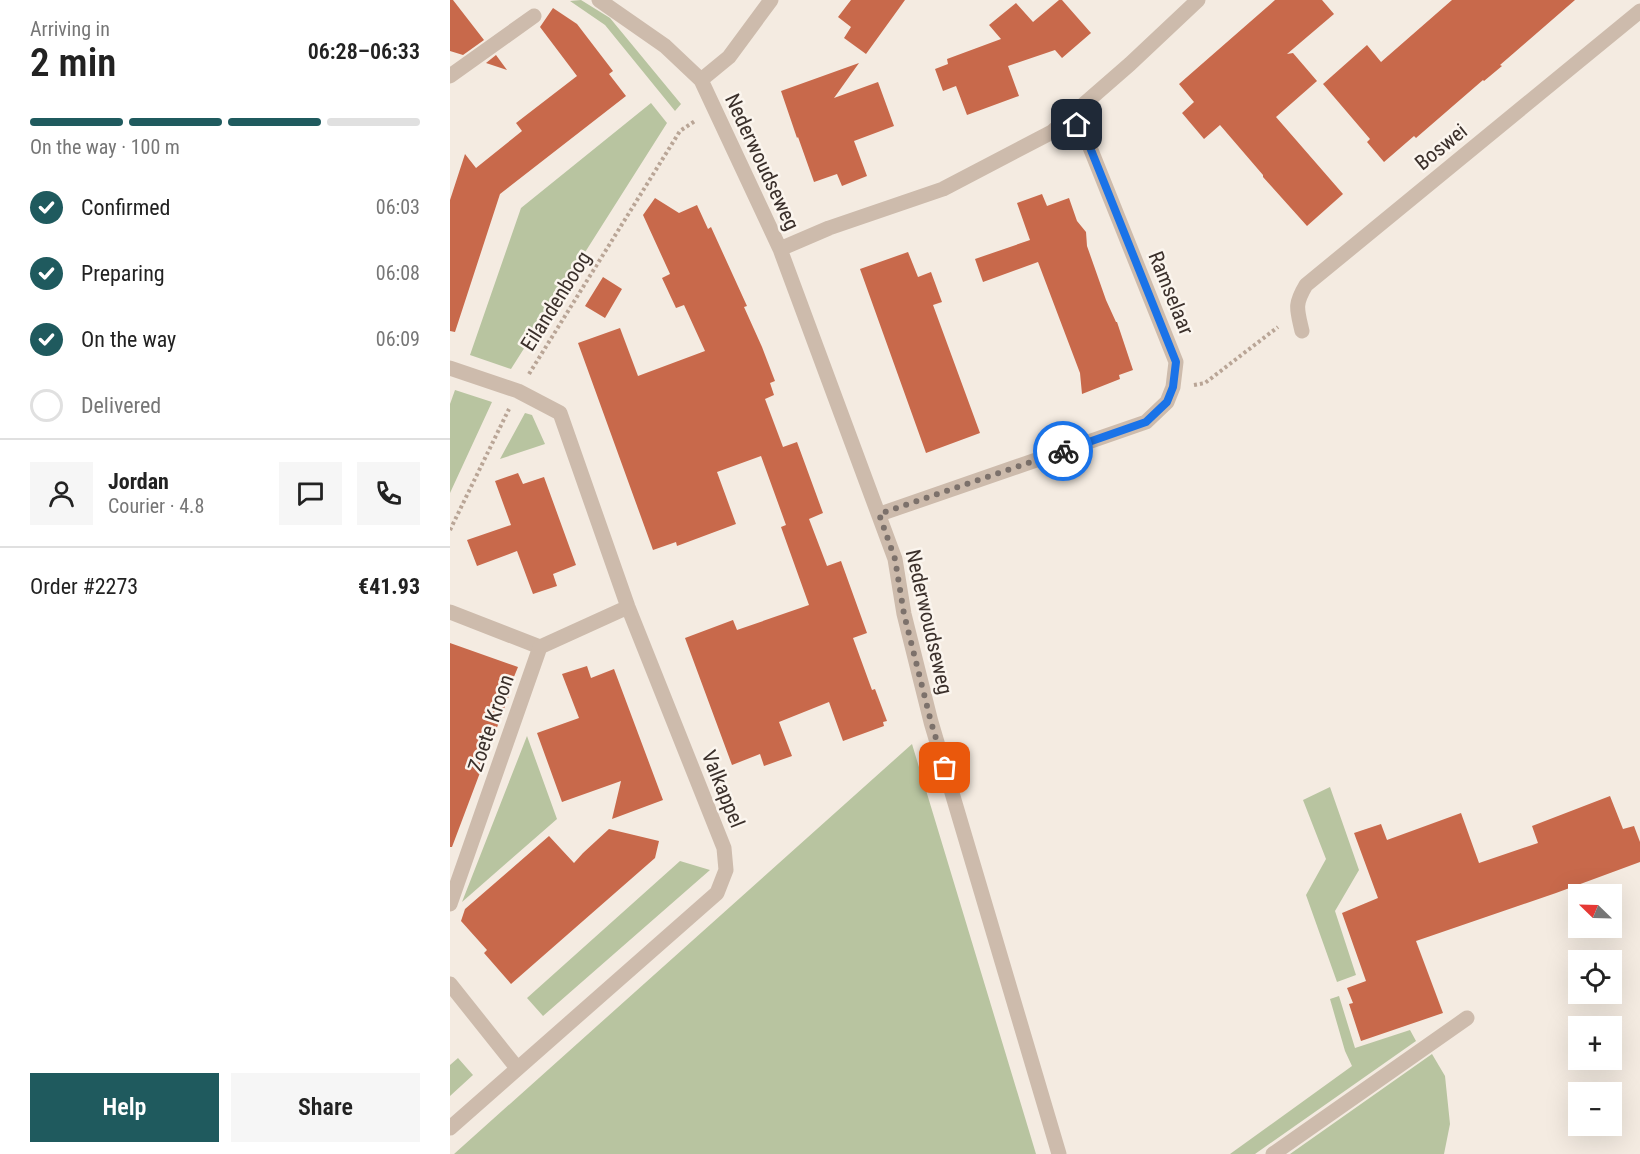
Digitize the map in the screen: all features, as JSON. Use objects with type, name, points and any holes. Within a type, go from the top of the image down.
[{"type":"street","points":[[599,0],[665,46],[701,80]]},
{"type":"street","name":"Nederwoudseweg","points":[[771,0],[729,57],[701,80],[780,249],[895,559],[904,614],[931,722],[1059,1154]]},
{"type":"street","points":[[780,249],[829,228],[943,189],[1052,132],[1130,64],[1198,0]]},
{"type":"street","name":"Boswei","points":[[1302,331],[1298,299],[1305,285],[1640,11]]},
{"type":"street","points":[[450,76],[534,16]]},
{"type":"street","name":"Ramselaar","points":[[1070,116],[1085,135],[1176,362],[1173,387]]},
{"type":"street","name":"Valkappel","points":[[450,368],[518,391],[560,413],[628,607],[724,848],[726,870],[717,893],[450,1128]]},
{"type":"street","points":[[879,514],[1146,422],[1167,402],[1173,387]]},
{"type":"street","points":[[450,612],[540,647],[628,607]]},
{"type":"street","name":"Zoete Kroon","points":[[450,904],[540,647]]},
{"type":"street","points":[[450,984],[518,1068]]},
{"type":"street","points":[[1273,1154],[1467,1018]]},
{"type":"path","name":"Eilandenboog","points":[[450,530],[518,391],[680,131],[713,108]]},
{"type":"path","points":[[1173,387],[1205,383],[1298,311]]},
{"type":"green space","points":[[581,0],[610,18],[681,104],[675,111],[605,25],[570,1]]},
{"type":"green space","points":[[651,103],[667,123],[511,369],[470,355],[521,208]]},
{"type":"green space","points":[[455,390],[492,402],[450,493],[450,404]]},
{"type":"green space","points":[[525,413],[532,415],[545,444],[500,459]]},
{"type":"green space","points":[[527,736],[557,819],[462,902]]},
{"type":"green space","points":[[912,744],[1036,1154],[454,1154]]},
{"type":"green space","points":[[1330,787],[1359,870],[1335,911],[1356,975],[1337,982],[1306,895],[1326,859],[1303,800]]},
{"type":"green space","points":[[680,861],[710,870],[543,1016],[527,998]]},
{"type":"green space","points":[[1339,996],[1355,1048],[1410,1030],[1416,1041],[1255,1154],[1230,1154],[1352,1066],[1345,1051],[1330,999]]},
{"type":"green space","points":[[1432,1054],[1445,1076],[1450,1124],[1444,1154],[1290,1154]]},
{"type":"green space","points":[[458,1058],[473,1075],[450,1096],[450,1065]]},
{"type":"building","points":[[450,0],[453,0],[484,40],[463,55],[450,51]]},
{"type":"building","points":[[851,0],[905,0],[866,54],[844,38],[851,27],[838,17]]},
{"type":"building","points":[[1059,0],[1062,0],[1091,33],[1062,58],[1055,50],[1008,66],[1019,96],[967,115],[956,86],[943,91],[935,69],[948,64],[947,59],[1001,39],[989,25],[1016,3],[1033,22]]},
{"type":"building","points":[[1275,0],[1322,0],[1334,14],[1287,54],[1293,53],[1317,81],[1276,117],[1343,194],[1307,226],[1220,125],[1204,139],[1182,113],[1194,102],[1179,84]]},
{"type":"building","points":[[1452,0],[1575,0],[1500,65],[1502,66],[1384,162],[1367,142],[1370,139],[1323,84],[1367,45],[1381,62]]},
{"type":"building","points":[[553,8],[577,24],[613,71],[609,74],[626,96],[500,194],[455,332],[450,331],[450,200],[465,154],[476,168],[522,131],[516,123],[577,76],[540,27]]},
{"type":"building","points":[[496,55],[507,70],[486,63]]},
{"type":"building","points":[[859,63],[834,98],[878,82],[894,126],[854,141],[867,176],[842,186],[837,174],[814,182],[781,91]]},
{"type":"building","points":[[1042,194],[1047,206],[1069,198],[1077,221],[1086,232],[1087,246],[1133,370],[1119,375],[1120,379],[1082,394],[1080,373],[1038,262],[983,282],[975,259],[1030,240],[1017,203]]},
{"type":"building","points":[[655,198],[679,213],[697,205],[708,229],[711,227],[747,306],[744,307],[775,381],[770,383],[774,395],[765,399],[783,447],[797,442],[823,513],[809,519],[827,566],[841,561],[867,633],[853,638],[872,690],[875,689],[887,721],[883,722],[884,726],[843,741],[829,702],[779,722],[792,756],[764,766],[760,754],[732,765],[685,638],[733,620],[737,630],[809,605],[781,527],[786,525],[761,456],[717,472],[736,524],[677,546],[676,542],[653,550],[578,343],[620,328],[638,376],[705,351],[684,305],[676,308],[662,278],[670,274],[643,215]]},
{"type":"building","points":[[908,252],[918,277],[931,272],[942,302],[933,305],[980,433],[926,453],[860,269]]},
{"type":"building","points":[[603,277],[622,289],[605,318],[585,306]]},
{"type":"building","points":[[518,473],[523,484],[544,477],[576,565],[553,574],[557,586],[533,594],[517,551],[477,566],[467,540],[511,525],[495,481]]},
{"type":"building","points":[[450,643],[518,667],[452,847],[450,847]]},
{"type":"building","points":[[587,666],[591,678],[614,669],[663,800],[612,819],[621,781],[562,802],[537,733],[579,718],[562,674]]},
{"type":"building","points":[[1610,796],[1623,829],[1634,826],[1640,842],[1640,862],[1580,884],[1568,884],[1568,889],[1416,941],[1443,1013],[1361,1041],[1349,1004],[1353,1003],[1347,988],[1366,981],[1342,913],[1378,898],[1354,833],[1381,824],[1387,840],[1461,813],[1479,863],[1538,843],[1532,826]]},
{"type":"building","points":[[609,829],[659,841],[655,858],[511,984],[484,953],[487,950],[461,921],[465,909],[549,836],[574,863]]},
{"type":"way so far","points":[[945,768],[904,614],[895,559],[879,514],[1063,451]]},
{"type":"route","points":[[1063,451],[1146,422],[1167,402],[1173,387],[1176,362],[1085,135],[1077,125]]}]
